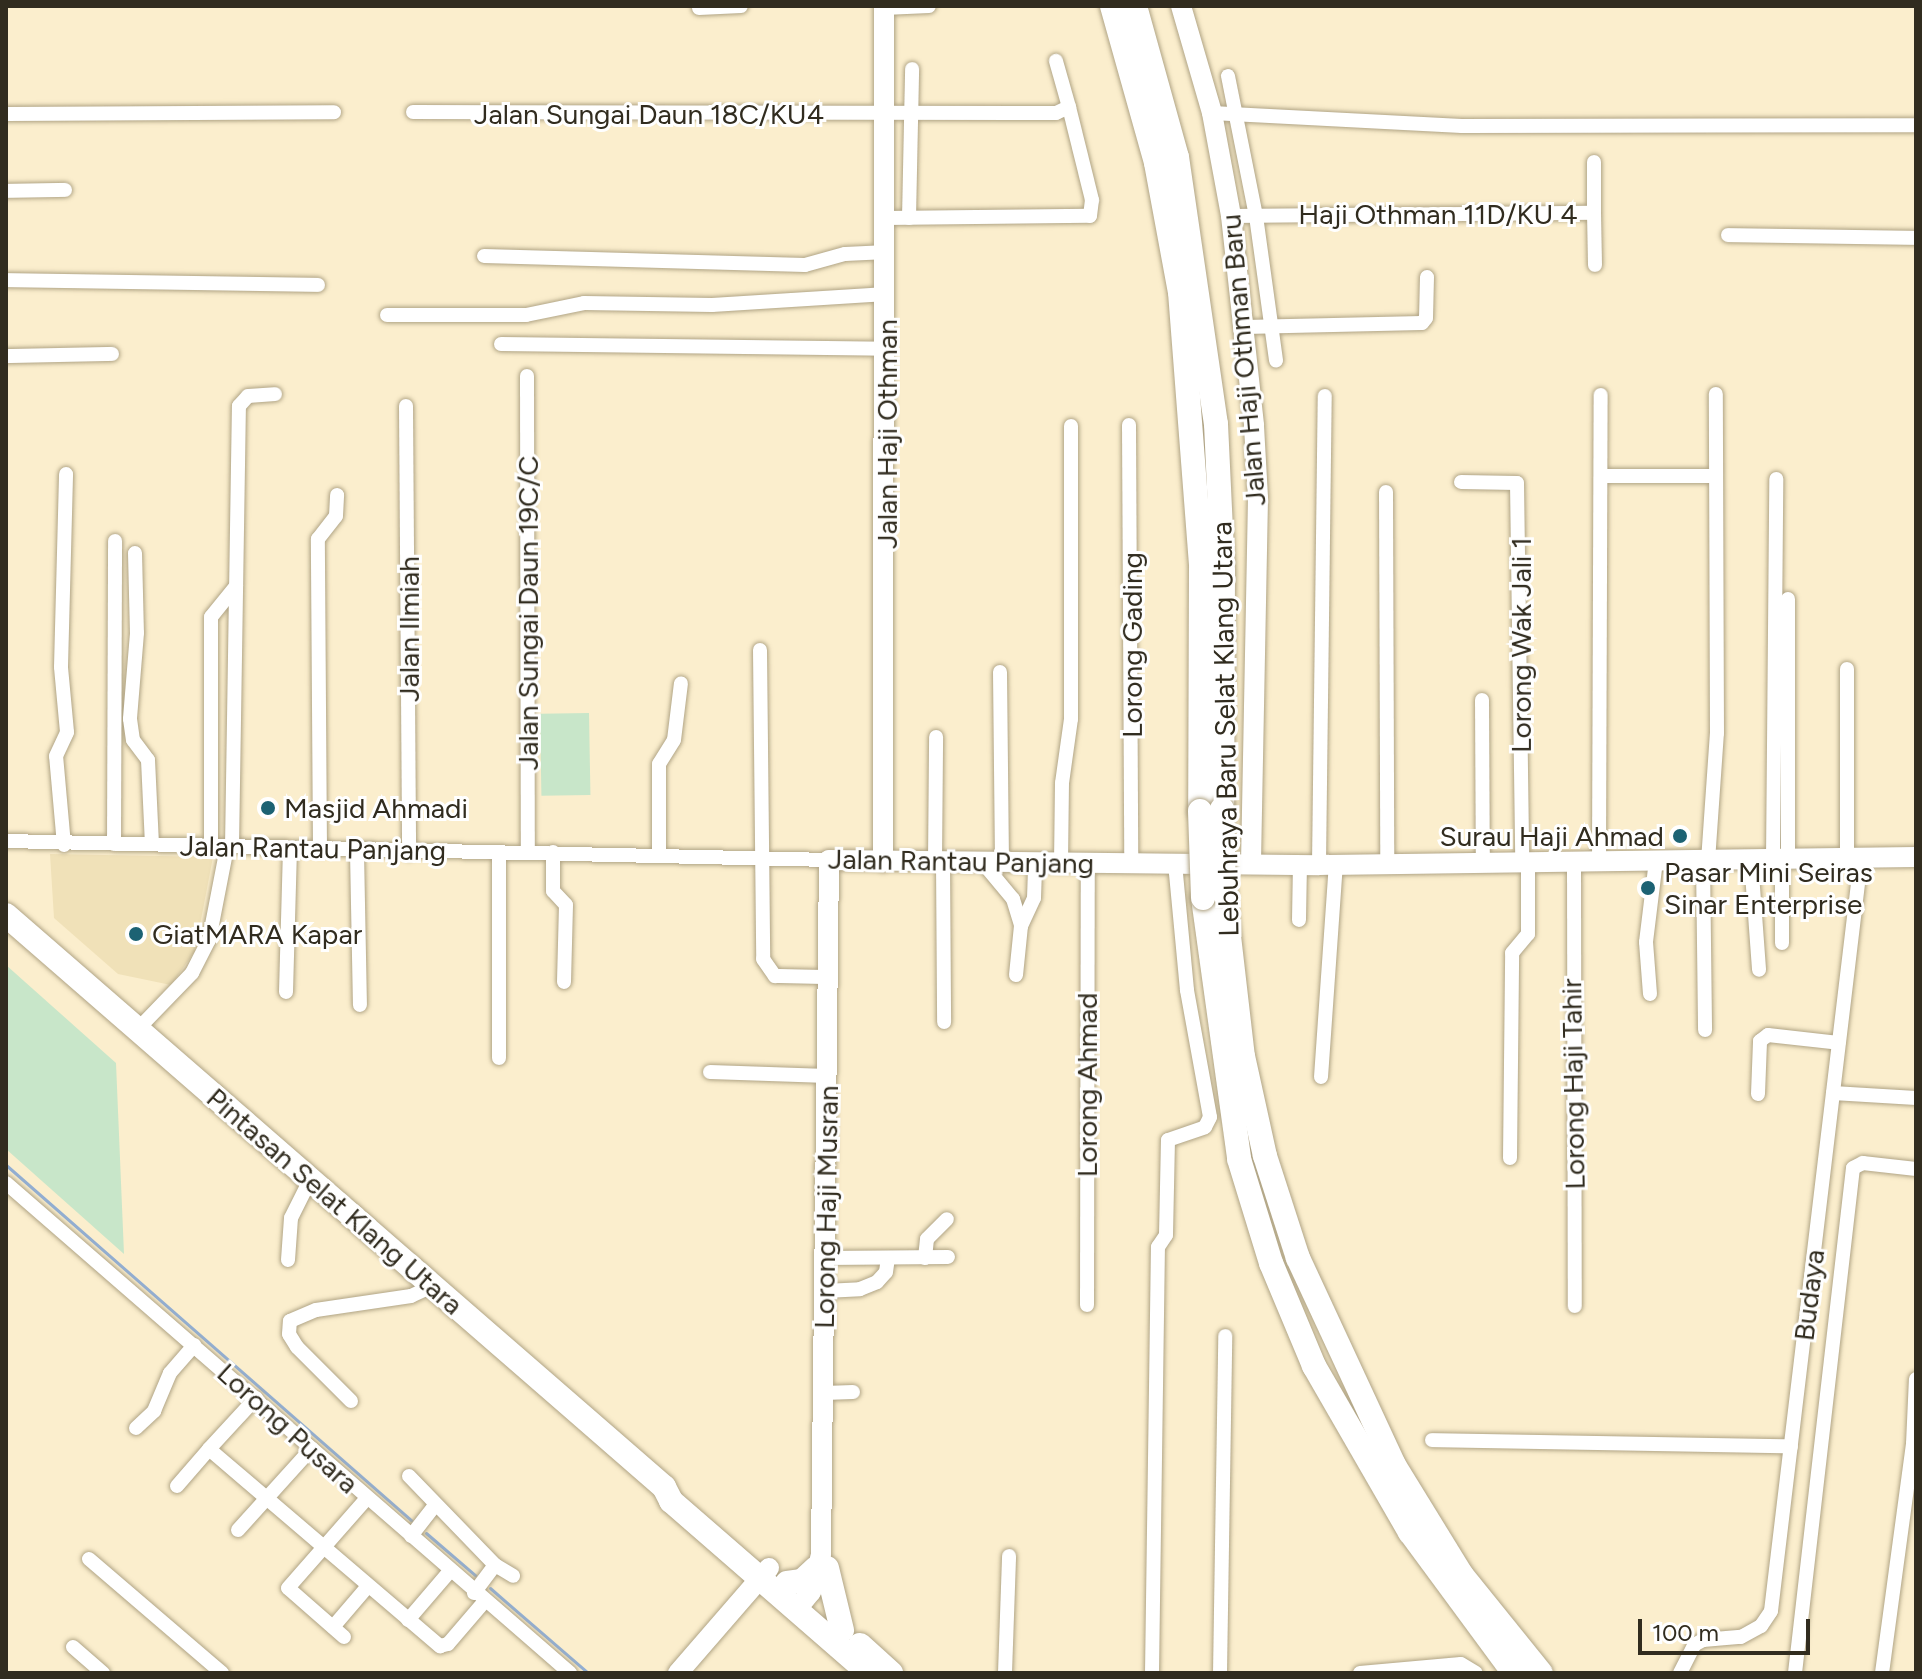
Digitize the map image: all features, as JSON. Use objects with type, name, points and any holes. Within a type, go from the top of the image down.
[{"type":"highway","name":"Lebuhraya Baru Selat Klang Utara","points":[[1112,6],[1156,163],[1180,292],[1201,568],[1213,896],[1239,1159],[1271,1263],[1314,1366],[1410,1532],[1514,1673]]},
{"type":"highway","name":"Lebuhraya Baru Selat Klang Utara","points":[[1135,6],[1177,157],[1216,424],[1223,571],[1211,810]]},
{"type":"highway","name":"Lebuhraya Baru Selat Klang Utara","points":[[1213,896],[1265,1156],[1298,1258],[1340,1355],[1417,1506],[1461,1574],[1541,1673]]},
{"type":"highway","name":"Pintasan Selat Klang Utara","points":[[6,915],[664,1487],[671,1501],[772,1576],[869,1673]]},
{"type":"highway","points":[[772,1576],[802,1581],[821,1564],[842,1630]]},
{"type":"highway","name":"Pintasan Selat Klang Utara","points":[[806,1608],[842,1630],[891,1673]]},
{"type":"street","points":[[699,8],[741,6]]},
{"type":"street","points":[[884,7],[929,6]]},
{"type":"street","name":"Jalan Haji Othman Baru","points":[[1181,6],[1212,113],[1231,216],[1245,327],[1258,498],[1251,863]]},
{"type":"street","name":"Jalan Haji Othman","points":[[883,862],[887,349],[884,7]]},
{"type":"street","points":[[886,218],[1081,219],[1090,216],[1092,200],[1056,61]]},
{"type":"street","points":[[909,218],[912,69]]},
{"type":"street","points":[[1228,76],[1256,216],[1276,361]]},
{"type":"street","name":"Jalan Sungai Daun 18C/KU4","points":[[413,112],[911,115],[1056,113],[1069,107]]},
{"type":"street","points":[[1212,113],[1233,111],[1462,126],[1916,125]]},
{"type":"street","points":[[6,114],[334,112]]},
{"type":"street","name":"Haji Othman 11D/KU 4","points":[[1231,216],[1594,213],[1594,162]]},
{"type":"street","points":[[6,191],[65,190]]},
{"type":"street","points":[[1594,213],[1595,265]]},
{"type":"street","points":[[1728,235],[1916,238]]},
{"type":"street","points":[[484,256],[805,265],[845,254],[887,252]]},
{"type":"street","points":[[1245,327],[1422,323],[1426,318],[1427,277]]},
{"type":"street","points":[[6,280],[318,285]]},
{"type":"street","points":[[387,315],[526,315],[584,303],[712,305],[887,294]]},
{"type":"street","points":[[501,344],[887,349]]},
{"type":"street","points":[[6,356],[112,354]]},
{"type":"street","name":"Jalan Sungai Daun 19C/C","points":[[527,376],[528,851]]},
{"type":"street","points":[[138,1029],[192,973],[209,940],[229,847],[239,406],[248,396],[275,394]]},
{"type":"street","points":[[1705,1030],[1706,861],[1717,733],[1716,394]]},
{"type":"street","points":[[1599,862],[1601,395]]},
{"type":"street","points":[[1321,1077],[1318,865],[1325,396]]},
{"type":"street","name":"Jalan Ilmiah","points":[[406,406],[409,853]]},
{"type":"street","name":"Lorong Gading","points":[[1129,425],[1131,864]]},
{"type":"street","points":[[1061,864],[1062,783],[1071,719],[1071,426]]},
{"type":"street","points":[[64,845],[56,756],[67,732],[61,667],[66,474]]},
{"type":"street","points":[[1601,476],[1716,476]]},
{"type":"street","points":[[1776,479],[1782,943]]},
{"type":"street","name":"Lorong Wak Jali 1","points":[[1461,482],[1517,483],[1525,863]]},
{"type":"street","points":[[1386,492],[1387,865]]},
{"type":"street","points":[[320,849],[318,539],[336,516],[337,495]]},
{"type":"street","points":[[114,844],[115,541]]},
{"type":"street","points":[[135,553],[137,633],[130,719],[133,740],[148,760],[152,844]]},
{"type":"street","points":[[211,845],[211,617],[236,586]]},
{"type":"street","points":[[1781,859],[1788,599]]},
{"type":"street","points":[[760,650],[761,857],[767,968],[775,976],[828,977]]},
{"type":"street","name":"Budaya","points":[[1680,1673],[1694,1645],[1703,1640],[1741,1637],[1761,1626],[1771,1611],[1839,1043],[1854,858],[1847,669]]},
{"type":"street","points":[[1000,672],[992,863],[1013,899],[1021,926]]},
{"type":"street","points":[[659,855],[659,764],[674,740],[681,683]]},
{"type":"street","points":[[1482,700],[1483,864]]},
{"type":"street","points":[[936,737],[944,1022]]},
{"type":"street","name":"Jalan Rantau Panjang","points":[[6,841],[64,845],[211,845],[357,852],[528,851],[1061,864],[1387,865],[1916,857]]},
{"type":"street","points":[[286,992],[290,849]]},
{"type":"street","points":[[357,852],[360,1005]]},
{"type":"street","points":[[499,852],[499,1058]]},
{"type":"street","points":[[553,852],[553,891],[566,905],[564,982]]},
{"type":"street","name":"Lorong Haji Musran","points":[[806,1608],[821,1564],[829,860]]},
{"type":"street","points":[[1751,860],[1759,970]]},
{"type":"street","points":[[1650,994],[1646,942],[1656,861]]},
{"type":"street","points":[[1016,975],[1021,926],[1034,898],[1035,863]]},
{"type":"street","points":[[1510,1158],[1512,953],[1528,934],[1525,863]]},
{"type":"street","name":"Lorong Haji Tahir","points":[[1574,863],[1575,1306]]},
{"type":"street","name":"Lorong Ahmad","points":[[1087,1305],[1088,864]]},
{"type":"street","points":[[1152,1673],[1158,1247],[1166,1235],[1168,1140],[1205,1127],[1210,1117],[1187,990],[1175,864]]},
{"type":"street","points":[[1299,920],[1318,865]]},
{"type":"street","points":[[1758,1094],[1760,1041],[1768,1035],[1839,1043]]},
{"type":"street","points":[[710,1072],[828,1076]]},
{"type":"street","points":[[1833,1093],[1916,1098]]},
{"type":"street","points":[[1795,1673],[1857,1165],[1916,1169]]},
{"type":"street","points":[[288,1260],[291,1218],[310,1180]]},
{"type":"street","name":"Lorong Pusara","points":[[6,1183],[256,1398],[479,1598],[570,1673]]},
{"type":"street","points":[[925,1258],[927,1239],[947,1219]]},
{"type":"street","points":[[825,1258],[948,1257]]},
{"type":"street","points":[[825,1291],[860,1289],[877,1282],[886,1272],[888,1258]]},
{"type":"street","points":[[351,1401],[297,1347],[289,1334],[290,1321],[316,1310],[411,1296],[432,1286]]},
{"type":"street","points":[[1220,1673],[1225,1336]]},
{"type":"street","points":[[136,1428],[154,1411],[170,1373],[194,1345]]},
{"type":"street","points":[[1882,1673],[1913,1444],[1916,1379]]},
{"type":"street","points":[[824,1393],[853,1392]]},
{"type":"street","points":[[177,1486],[256,1398]]},
{"type":"street","points":[[1432,1440],[1791,1446]]},
{"type":"street","points":[[238,1530],[312,1448]]},
{"type":"street","points":[[209,1449],[440,1646],[479,1598],[495,1565]]},
{"type":"street","points":[[409,1476],[495,1565],[513,1576]]},
{"type":"street","points":[[367,1498],[288,1588],[338,1632],[368,1586]]},
{"type":"street","points":[[411,1536],[435,1505]]},
{"type":"street","points":[[1005,1673],[1009,1556]]},
{"type":"street","points":[[89,1559],[222,1673]]},
{"type":"street","points":[[408,1620],[450,1571]]},
{"type":"street","points":[[678,1673],[772,1576]]},
{"type":"street","points":[[73,1647],[103,1673]]},
{"type":"street","points":[[1360,1673],[1461,1664],[1476,1673]]},
{"type":"shaded area","name":"GiatMARA Kapar","points":[[50,854],[213,857],[195,951],[171,985],[118,974],[54,918]]},
{"type":"green space","points":[[589,713],[590,795],[541,796],[540,714]]},
{"type":"green space","points":[[6,965],[116,1063],[124,1254],[6,1149]]},
{"type":"waterway","points":[[6,1165],[411,1520]]},
{"type":"waterway","points":[[426,1533],[475,1575]]},
{"type":"waterway","points":[[490,1588],[588,1673]]},
{"type":"place","name":"Masjid Ahmadi","points":[[268,808]]},
{"type":"place","name":"Surau Haji Ahmad","points":[[1680,836]]},
{"type":"place","name":"Pasar Mini Seiras Sinar Enterprise","points":[[1648,888]]},
{"type":"place","name":"GiatMARA Kapar","points":[[136,934]]}]
